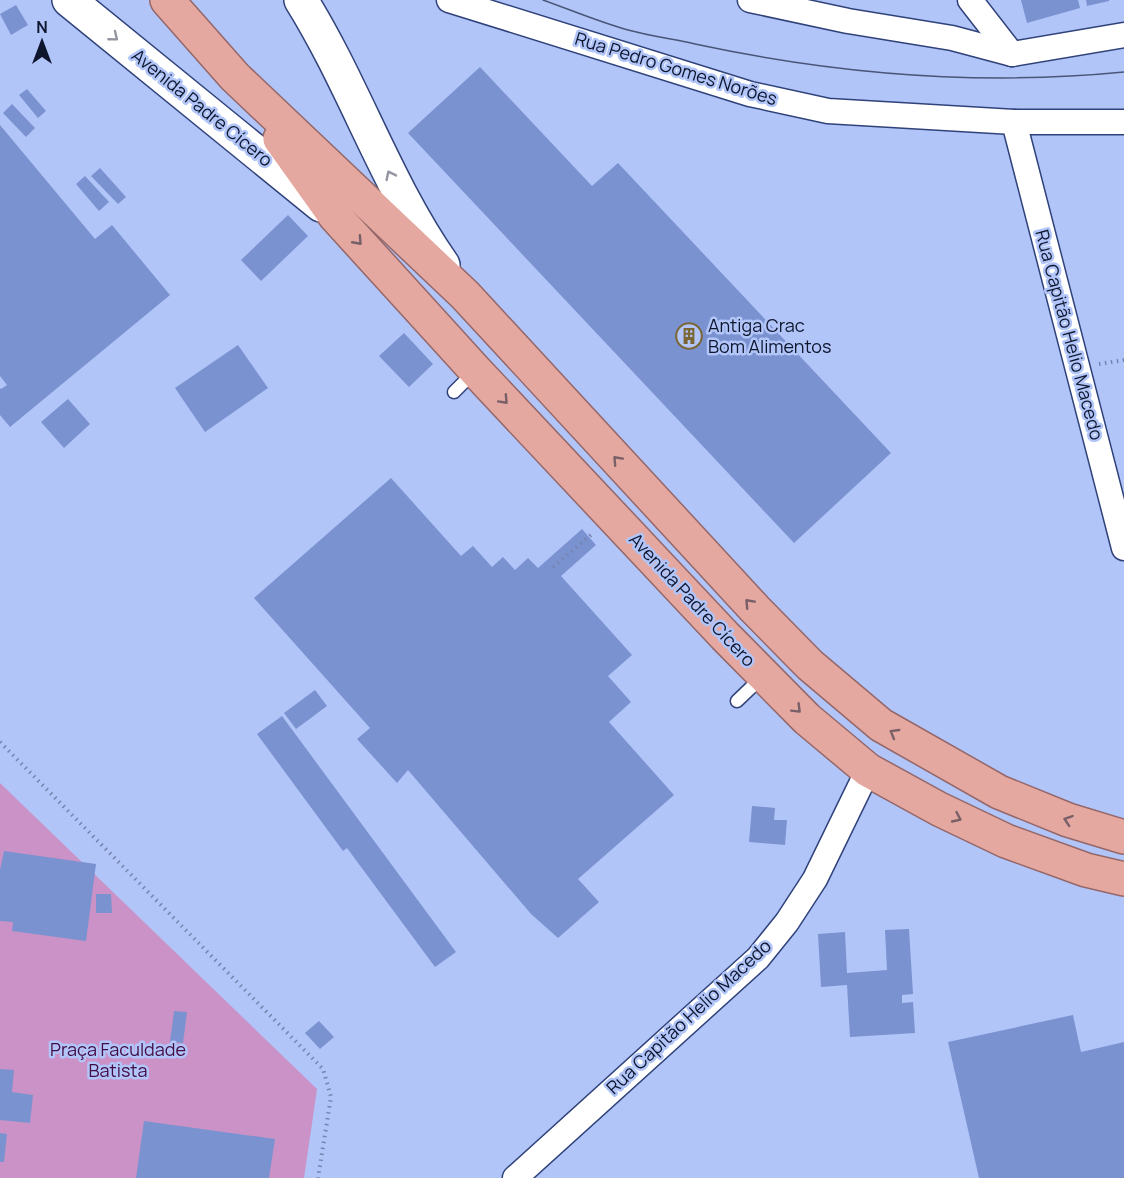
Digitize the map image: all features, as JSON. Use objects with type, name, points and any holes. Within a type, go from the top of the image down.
[{"type":"highway","name":"Avenida Padre Cícero","points":[[167,0],[235,77],[465,296],[755,609],[810,665],[881,725],[999,792],[1068,820],[1124,837]]},
{"type":"highway","name":"Avenida Padre Cícero","points":[[235,77],[335,216],[465,381],[807,719],[868,770],[939,810],[1006,841],[1086,870],[1124,879]]},
{"type":"main road","name":"Avenida Padre Cícero","points":[[69,0],[335,216]]},
{"type":"main road","name":"Avenida Padre Cícero","points":[[301,0],[323,37],[393,183],[423,235],[465,296]]},
{"type":"street","name":"Rua Pedro Gomes Norões","points":[[449,0],[750,94],[828,111],[1014,122],[1124,122]]},
{"type":"street","points":[[750,0],[848,21],[952,38],[1012,54],[1124,35]]},
{"type":"street","points":[[970,0],[1012,54]]},
{"type":"street","name":"Rua Capitão Helio Macedo","points":[[1014,122],[1124,548]]},
{"type":"street","name":"Rua Capitão Helio Macedo","points":[[515,1178],[758,958],[787,922],[815,879],[868,770]]},
{"type":"lane","points":[[737,701],[763,676]]},
{"type":"path","points":[[553,567],[588,536]]},
{"type":"path","points":[[0,741],[323,1069],[331,1097],[318,1178]]},
{"type":"green space","name":"Praça Faculdade Batista","points":[[0,783],[317,1089],[304,1178],[0,1178]]},
{"type":"building","points":[[1021,0],[1078,0],[1080,8],[1027,23]]},
{"type":"building","points":[[1086,0],[1109,0],[1109,1],[1087,6]]},
{"type":"building","points":[[16,5],[28,25],[11,35],[0,14]]},
{"type":"building","name":"Antiga Crac Bom Alimentos","points":[[480,67],[592,186],[618,163],[891,453],[794,543],[408,133]]},
{"type":"building","points":[[27,89],[46,111],[38,118],[19,95]]},
{"type":"building","points":[[12,104],[35,128],[26,137],[3,113]]},
{"type":"building","points":[[0,125],[95,239],[112,225],[170,295],[10,427],[0,415],[0,388],[7,385],[0,376]]},
{"type":"building","points":[[100,168],[126,197],[118,204],[91,176]]},
{"type":"building","points":[[85,176],[109,202],[99,211],[76,184]]},
{"type":"building","points":[[288,215],[308,236],[261,281],[241,260]]},
{"type":"building","points":[[404,333],[433,364],[409,387],[379,356]]},
{"type":"building","points":[[238,345],[268,388],[205,432],[175,388]]},
{"type":"building","points":[[68,399],[90,424],[64,448],[41,422]]},
{"type":"building","points":[[391,478],[461,556],[473,546],[492,567],[503,557],[515,570],[528,558],[538,568],[582,529],[596,545],[561,576],[632,655],[608,676],[631,702],[609,722],[674,795],[578,879],[599,902],[558,938],[531,914],[408,770],[397,783],[357,739],[370,728],[254,598]]},
{"type":"building","points":[[315,690],[327,706],[296,729],[284,713]]},
{"type":"building","points":[[282,716],[456,952],[435,967],[347,848],[343,851],[257,734]]},
{"type":"building","points":[[752,806],[775,808],[774,820],[787,820],[785,845],[749,842]]},
{"type":"building","points":[[4,851],[96,864],[86,941],[12,931],[13,922],[0,921],[0,870]]},
{"type":"building","points":[[96,894],[111,894],[112,913],[96,913]]},
{"type":"building","points":[[909,929],[913,994],[902,995],[902,1003],[913,1002],[915,1033],[850,1037],[847,985],[821,987],[818,934],[845,932],[847,973],[887,970],[885,930]]},
{"type":"building","points":[[174,1011],[187,1012],[183,1043],[170,1042]]},
{"type":"building","points":[[1073,1015],[1081,1052],[1124,1042],[1124,1178],[979,1178],[948,1042]]},
{"type":"building","points":[[319,1021],[334,1037],[320,1049],[305,1033]]},
{"type":"building","points":[[0,1069],[14,1070],[12,1092],[33,1095],[30,1123],[0,1120]]},
{"type":"building","points":[[144,1121],[275,1139],[269,1178],[136,1178]]},
{"type":"building","points":[[0,1133],[7,1134],[4,1162],[0,1162]]},
{"type":"tram line","points":[[543,0],[606,23],[645,34],[748,54],[855,70],[1017,78],[1124,72]]},
{"type":"place","name":"Antiga Crac Bom Alimentos","points":[[689,336]]}]
